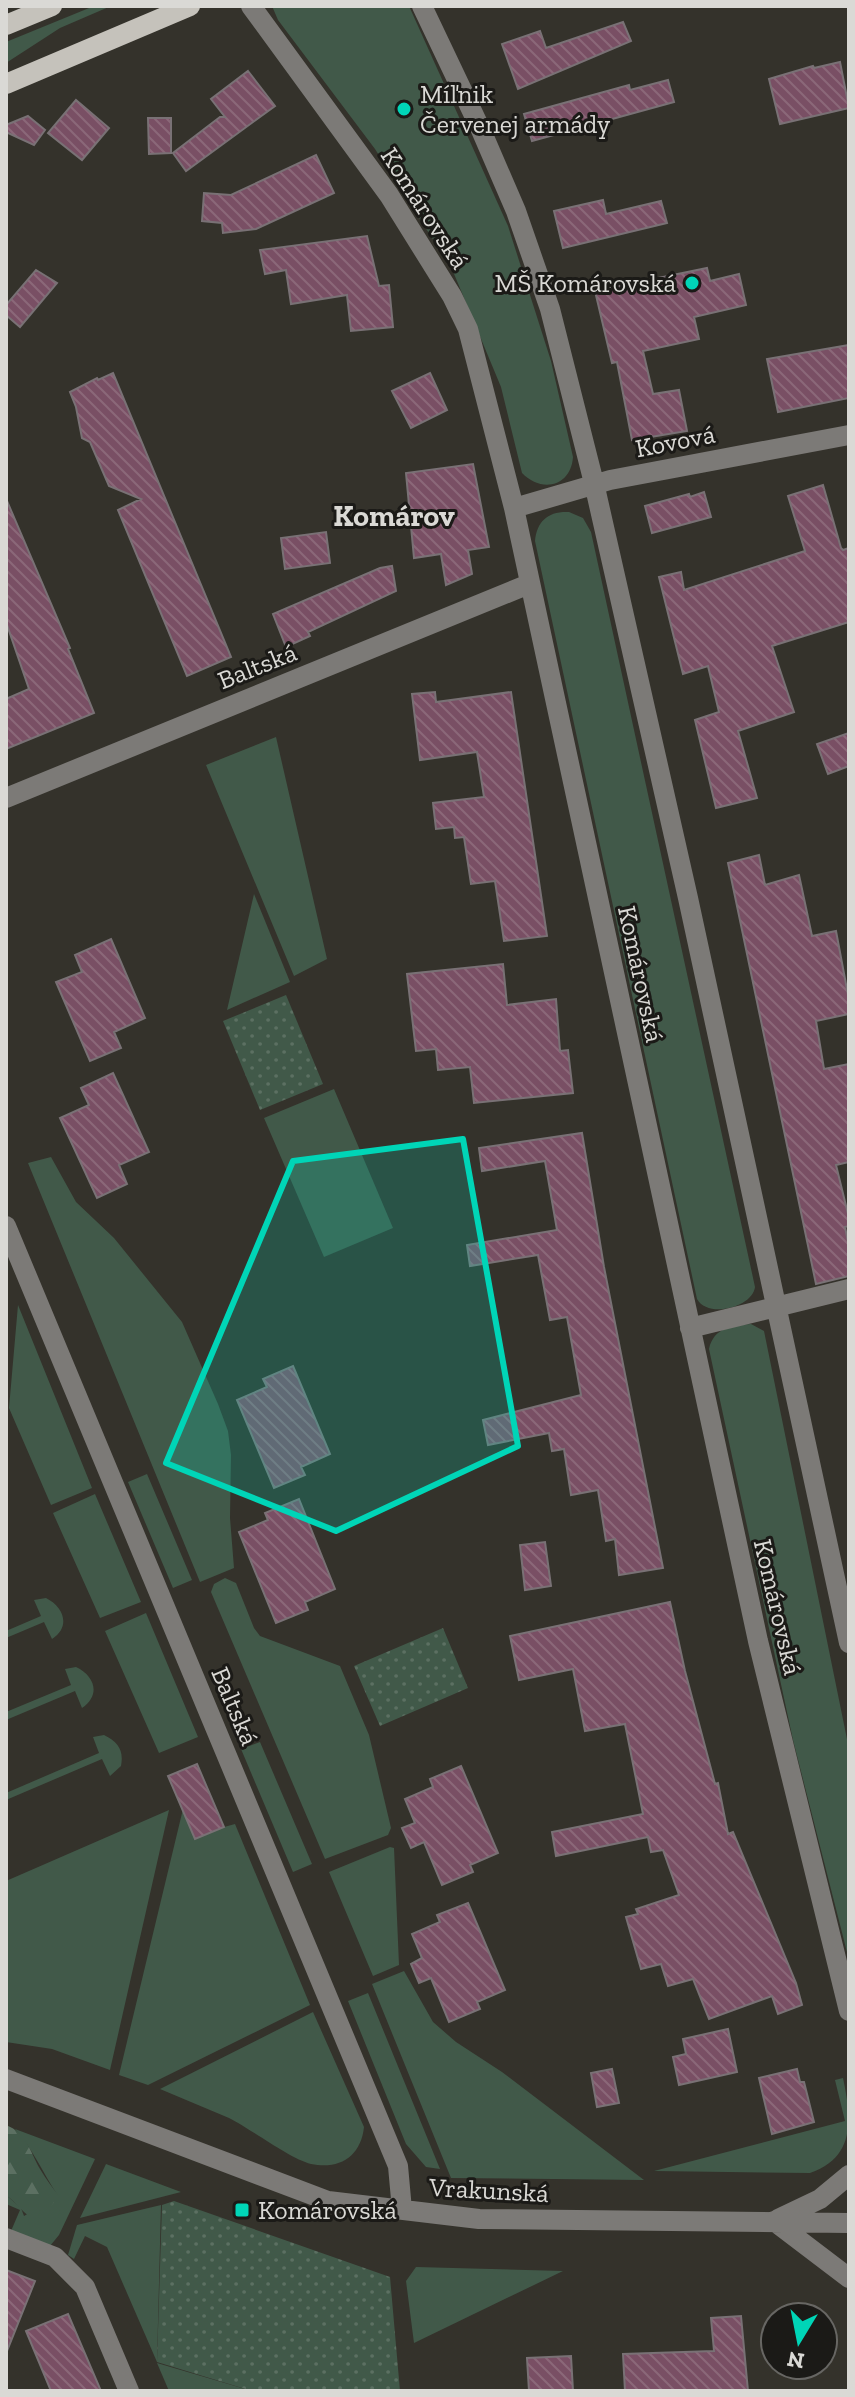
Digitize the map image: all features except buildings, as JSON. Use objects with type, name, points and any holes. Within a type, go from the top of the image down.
[{"type":"main road","points":[[6,25],[52,6]]},
{"type":"main road","points":[[6,84],[190,6]]},
{"type":"street","name":"Komárovská","points":[[251,6],[389,195],[452,296],[468,329],[514,508],[758,1641],[849,2011]]},
{"type":"street","points":[[422,6],[481,130],[530,250],[550,309],[594,483],[688,898],[849,1643]]},
{"type":"street","name":"Kovová","points":[[514,508],[594,483],[849,435]]},
{"type":"street","name":"Baltská","points":[[6,798],[529,584]]},
{"type":"street","name":"Baltská","points":[[6,1226],[398,2166],[402,2210]]},
{"type":"street","points":[[690,1328],[775,1307],[787,1307],[849,1289]]},
{"type":"street","name":"Vrakunská","points":[[6,2079],[328,2201],[479,2219],[849,2223]]},
{"type":"street","points":[[849,2175],[820,2199],[774,2221],[849,2278]]},
{"type":"street","points":[[6,2238],[55,2257],[85,2287],[129,2391]]},
{"type":"highlighted area","points":[[463,1139],[518,1446],[336,1531],[166,1463],[293,1161]]},
{"type":"green space","points":[[94,6],[111,6],[60,28],[6,63],[6,42]]},
{"type":"green space","points":[[272,6],[409,6],[508,226],[551,361],[573,457],[567,475],[561,481],[546,485],[522,473],[501,387],[452,269],[375,149],[278,20]]},
{"type":"green space","points":[[569,512],[583,518],[591,532],[755,1287],[747,1300],[729,1308],[710,1308],[697,1299],[535,541],[538,528],[545,519],[555,513]]},
{"type":"green space","points":[[276,737],[327,959],[294,976],[206,765]]},
{"type":"green space","points":[[254,894],[290,982],[227,1010]]},
{"type":"green space","points":[[286,995],[323,1084],[260,1110],[223,1021]]},
{"type":"green space","points":[[334,1089],[393,1228],[324,1257],[264,1118]]},
{"type":"green space","points":[[51,1157],[76,1202],[114,1238],[182,1322],[228,1431],[234,1568],[200,1582],[28,1163]]},
{"type":"green space","points":[[18,1305],[92,1488],[51,1505],[9,1408]]},
{"type":"green space","points":[[751,1324],[764,1331],[849,1749],[849,1960],[793,1740],[709,1349],[719,1332]]},
{"type":"green space","points":[[147,1474],[192,1580],[173,1588],[128,1482]]},
{"type":"green space","points":[[95,1494],[141,1602],[100,1618],[53,1513]]},
{"type":"green space","points":[[225,1578],[236,1583],[260,1636],[340,1666],[369,1735],[391,1828],[388,1835],[325,1859],[211,1592],[214,1584]]},
{"type":"green space","points":[[46,1598],[63,1617],[62,1629],[58,1634],[52,1639],[44,1622],[6,1638],[6,1631],[41,1616],[34,1600]]},
{"type":"green space","points":[[146,1613],[198,1737],[159,1753],[105,1631]]},
{"type":"green space","points":[[443,1628],[468,1688],[380,1726],[354,1666]]},
{"type":"green space","points":[[76,1667],[88,1675],[93,1686],[92,1697],[82,1708],[75,1691],[6,1720],[6,1712],[71,1685],[65,1669]]},
{"type":"green space","points":[[104,1735],[116,1744],[122,1755],[121,1766],[110,1776],[102,1759],[6,1800],[6,1793],[99,1753],[93,1737]]},
{"type":"green space","points":[[260,1742],[312,1864],[293,1872],[241,1749]]},
{"type":"green space","points":[[183,1809],[224,1827],[235,1824],[310,2005],[148,2085],[119,2075]]},
{"type":"green space","points":[[169,1810],[110,2070],[52,2049],[6,2042],[6,1881]]},
{"type":"green space","points":[[394,1848],[399,1965],[373,1976],[329,1872]]},
{"type":"green space","points":[[404,1971],[433,2022],[644,2180],[451,2178],[372,1984]]},
{"type":"green space","points":[[368,1993],[440,2169],[426,2167],[406,2144],[348,2001]]},
{"type":"green space","points":[[313,2012],[364,2127],[359,2146],[340,2163],[321,2165],[302,2161],[229,2118],[160,2089]]},
{"type":"green space","points":[[843,2078],[848,2108],[847,2135],[843,2147],[825,2166],[810,2173],[654,2171],[845,2121],[835,2080]]},
{"type":"green space","points":[[6,2125],[23,2138],[59,2196],[38,2222],[6,2195]]},
{"type":"green space","points":[[15,2129],[95,2159],[59,2235],[50,2246],[11,2231],[20,2210],[6,2204],[6,2195],[21,2208],[24,2216],[58,2196]]},
{"type":"green space","points":[[106,2164],[181,2192],[80,2218]]},
{"type":"green space","points":[[174,2201],[390,2277],[400,2391],[252,2391],[157,2362],[162,2205]]},
{"type":"green space","points":[[161,2205],[157,2362],[107,2247],[85,2236],[74,2259],[68,2255],[77,2225]]},
{"type":"green space","points":[[416,2267],[563,2271],[414,2343],[406,2281]]},
{"type":"green space","points":[[157,2363],[252,2391],[169,2391]]},
{"type":"place","name":"Míľnik Červenej armády","points":[[404,109]]},
{"type":"place","name":"MŠ Komárovská","points":[[692,283]]},
{"type":"place","name":"Komárovská","points":[[242,2210]]},
{"type":"district","name":"Komárov","points":[[394,516]]}]
